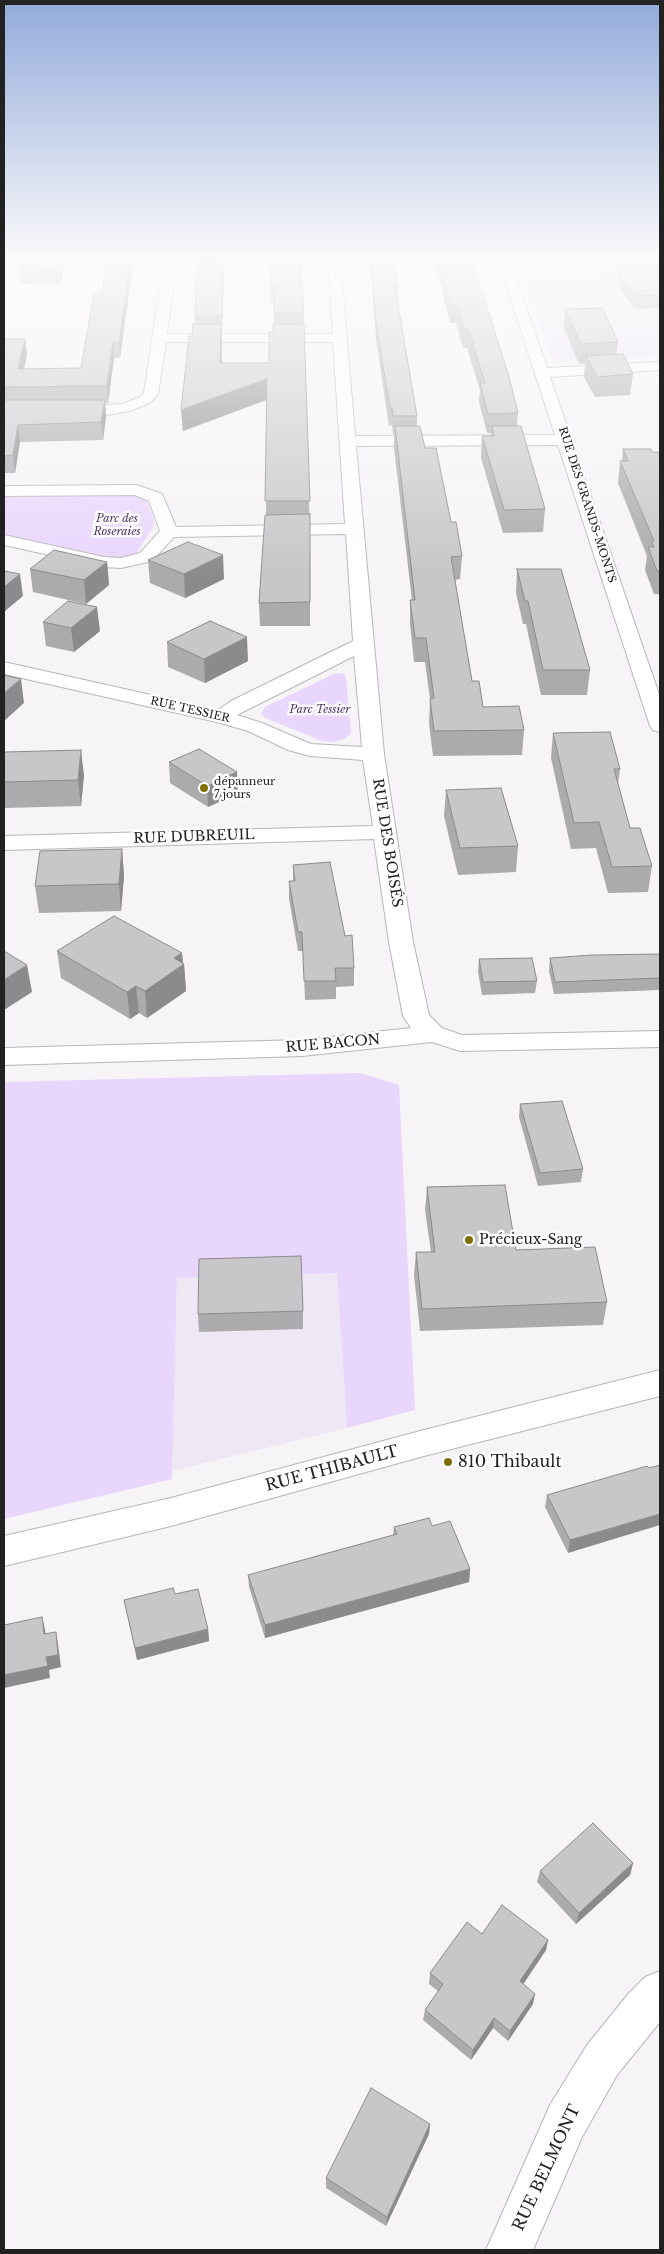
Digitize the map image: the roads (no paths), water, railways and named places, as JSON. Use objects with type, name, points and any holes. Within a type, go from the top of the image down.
[{"type":"street","points":[[4,411],[107,410],[136,405],[151,394],[156,362]]},
{"type":"street","name":"RUE DES BOISÉS","points":[[342,362],[373,754],[401,942],[416,1016],[423,1026],[433,1034]]},
{"type":"street","name":"RUE DES GRANDS-MONTS","points":[[539,362],[660,726]]},
{"type":"street","points":[[543,373],[660,366]]},
{"type":"street","points":[[349,441],[565,440]]},
{"type":"street","points":[[4,491],[137,490],[156,498],[169,532]]},
{"type":"street","points":[[4,540],[104,562],[121,563],[146,557],[169,532],[355,529]]},
{"type":"street","points":[[222,717],[238,705],[363,644]]},
{"type":"street","name":"RUE TESSIER","points":[[4,668],[222,717],[255,727],[295,746],[310,750],[373,754]]},
{"type":"street","name":"RUE DUBREUIL","points":[[4,842],[384,832]]},
{"type":"street","name":"RUE BACON","points":[[4,1057],[302,1048],[433,1034],[460,1043],[660,1039]]},
{"type":"street","name":"RUE THIBAULT","points":[[4,1551],[180,1510],[660,1383]]},
{"type":"street","name":"RUE BELMONT","points":[[509,2250],[566,2121],[602,2060],[644,2008],[660,1992]]},
{"type":"place","name":"dépanneur 7 jours","points":[[204,788]]},
{"type":"place","name":"Précieux-Sang","points":[[469,1240]]},
{"type":"place","name":"810 Thibault","points":[[448,1462]]},
{"type":"park label","name":"Parc des Roseraies","points":[[117,525]]},
{"type":"park label","name":"Parc Tessier","points":[[320,710]]}]
